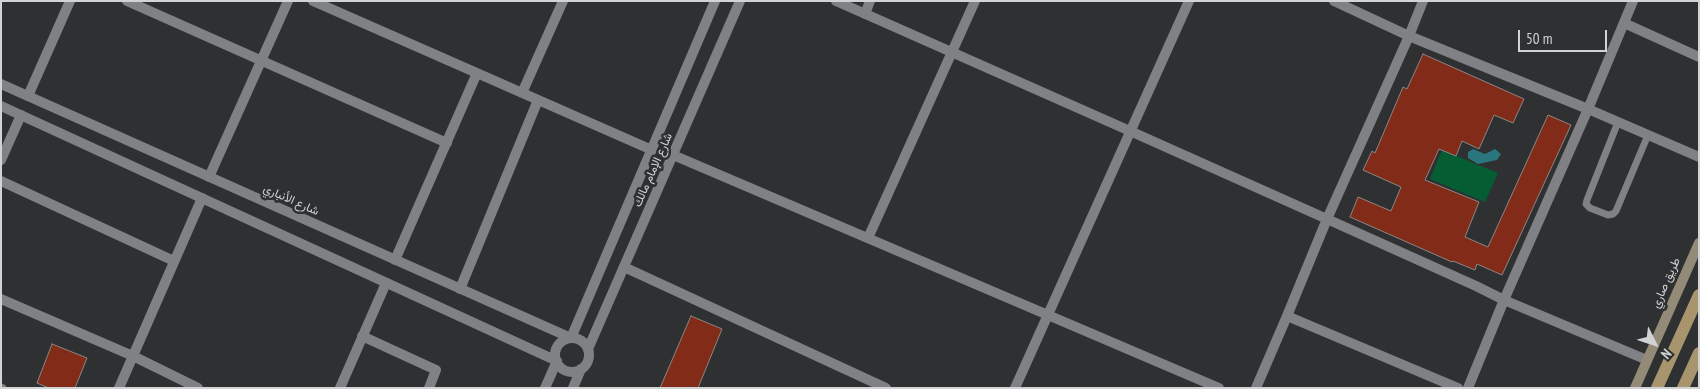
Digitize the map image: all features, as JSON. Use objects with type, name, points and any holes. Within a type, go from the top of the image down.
[{"type":"main road","name":"طريق صاري","points":[[1635,388],[1699,243]]},
{"type":"main road","points":[[1657,388],[1699,294]]},
{"type":"main road","points":[[1683,388],[1699,353]]},
{"type":"street","points":[[28,96],[70,1]]},
{"type":"street","points":[[128,1],[447,143]]},
{"type":"street","points":[[209,177],[288,1]]},
{"type":"street","points":[[313,1],[652,150]]},
{"type":"street","points":[[522,93],[563,1]]},
{"type":"street","name":"شارع الإمام مالك","points":[[571,338],[715,1]]},
{"type":"street","name":"شارع الإمام مالك","points":[[588,349],[740,1]]},
{"type":"street","points":[[836,1],[1504,300],[1647,360]]},
{"type":"street","points":[[865,14],[870,1]]},
{"type":"street","points":[[868,238],[975,1]]},
{"type":"street","points":[[1015,388],[1189,1]]},
{"type":"street","points":[[1334,1],[1409,36],[1588,109],[1699,157]]},
{"type":"street","points":[[1256,388],[1423,1]]},
{"type":"street","points":[[1468,388],[1633,1]]},
{"type":"street","points":[[1624,23],[1699,57]]},
{"type":"street","points":[[396,260],[477,74]]},
{"type":"street","name":"شارع الأنباري","points":[[1,84],[571,338]]},
{"type":"street","points":[[460,289],[538,100]]},
{"type":"street","points":[[1,106],[557,361],[564,369],[570,371],[580,369]]},
{"type":"street","points":[[1,160],[21,115]]},
{"type":"street","points":[[673,155],[1219,388]]},
{"type":"street","points":[[1,181],[174,261]]},
{"type":"street","points":[[120,388],[202,198]]},
{"type":"street","points":[[624,267],[886,388]]},
{"type":"street","points":[[340,388],[386,283]]},
{"type":"street","points":[[1,299],[133,356],[198,388]]},
{"type":"street","points":[[1286,316],[1458,388]]},
{"type":"street","points":[[362,336],[436,370],[429,388]]},
{"type":"street","points":[[545,388],[557,361],[556,351],[558,346],[571,338],[581,340],[588,349],[588,360],[580,369],[572,388]]},
{"type":"lane","points":[[1618,122],[1586,200],[1586,204],[1590,208],[1608,215],[1613,214],[1648,135]]},
{"type":"green space","points":[[1442,150],[1498,173],[1485,202],[1430,179]]},
{"type":"water","points":[[1473,149],[1485,154],[1495,149],[1501,154],[1497,160],[1478,164],[1468,158],[1468,152]]},
{"type":"building","points":[[1423,54],[1524,99],[1513,123],[1494,115],[1479,149],[1462,141],[1456,156],[1439,149],[1425,180],[1479,202],[1465,237],[1488,247],[1548,115],[1571,125],[1502,275],[1477,264],[1475,270],[1452,262],[1350,217],[1358,197],[1391,211],[1401,187],[1363,170],[1372,151],[1375,153],[1403,87],[1407,89]]},
{"type":"building","points":[[691,316],[722,329],[698,388],[660,388]]},
{"type":"building","points":[[52,344],[87,358],[75,388],[49,388],[37,383]]}]
